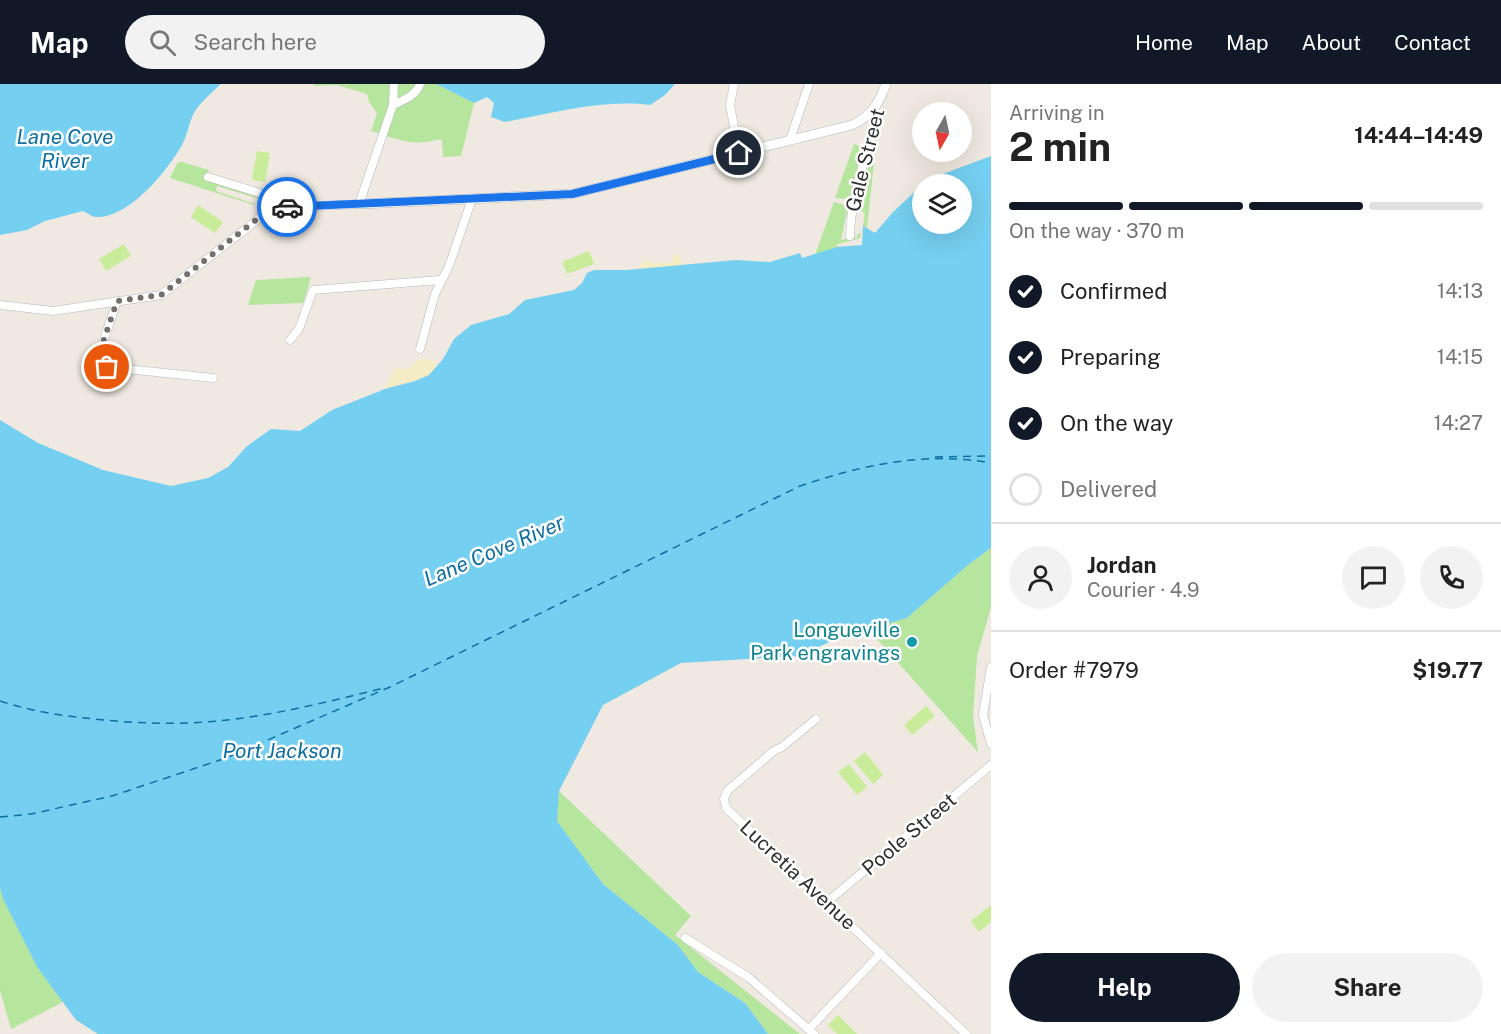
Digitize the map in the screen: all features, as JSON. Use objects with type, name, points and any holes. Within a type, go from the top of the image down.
[{"type":"street","points":[[359,204],[393,105],[394,84]]},
{"type":"street","points":[[393,105],[417,91],[420,84]]},
{"type":"street","points":[[734,84],[730,105],[739,153]]},
{"type":"street","points":[[790,140],[809,84]]},
{"type":"street","name":"Gale Street","points":[[850,237],[850,216],[861,167],[878,119],[874,111],[886,84]]},
{"type":"street","points":[[0,305],[53,311],[161,295],[261,216],[276,208],[572,194],[852,125],[874,111]]},
{"type":"street","points":[[208,177],[266,195],[272,199],[276,208]]},
{"type":"street","points":[[420,349],[441,280],[446,274],[472,199]]},
{"type":"street","points":[[290,340],[299,330],[313,290],[441,280]]},
{"type":"street","points":[[117,301],[98,357],[101,364],[107,367],[213,378]]},
{"type":"street","points":[[991,667],[983,715],[991,744]]},
{"type":"street","name":"Lucretia Avenue","points":[[816,719],[782,747],[775,750],[728,791],[724,798],[726,808],[966,1034]]},
{"type":"street","name":"Poole Street","points":[[827,902],[991,765]]},
{"type":"street","points":[[685,938],[748,977],[812,1032],[881,953]]},
{"type":"green space","points":[[314,84],[436,84],[474,103],[461,156],[443,157],[442,139],[413,142],[398,140],[371,131],[377,113],[369,102],[367,94],[337,85],[314,86]]},
{"type":"green space","points":[[854,144],[862,150],[849,199],[835,198]]},
{"type":"green space","points":[[257,151],[270,153],[265,182],[252,180]]},
{"type":"green space","points":[[178,162],[209,170],[207,176],[260,196],[259,199],[217,186],[216,191],[254,205],[170,178]]},
{"type":"green space","points":[[869,162],[874,163],[867,228],[863,226],[865,214],[858,208]]},
{"type":"green space","points":[[834,202],[848,206],[841,240],[857,237],[858,233],[861,234],[860,238],[838,244],[837,247],[815,255]]},
{"type":"green space","points":[[198,205],[223,222],[215,233],[191,217]]},
{"type":"green space","points":[[124,244],[131,256],[106,271],[99,259]]},
{"type":"green space","points":[[589,251],[594,264],[567,274],[562,262]]},
{"type":"green space","points":[[311,277],[303,303],[248,305],[256,280]]},
{"type":"green space","points":[[991,548],[991,607],[977,656],[973,717],[978,752],[868,629],[907,618]]},
{"type":"green space","points":[[926,706],[935,716],[912,735],[904,725]]},
{"type":"green space","points":[[865,752],[883,775],[873,784],[854,761]]},
{"type":"green space","points":[[849,764],[867,787],[857,795],[838,772]]},
{"type":"green space","points":[[559,791],[691,916],[675,935],[800,1034],[768,1034],[745,1003],[698,972],[678,945],[603,884],[556,820]]},
{"type":"green space","points":[[0,888],[3,899],[37,967],[63,1002],[11,1029],[0,990]]},
{"type":"green space","points":[[991,905],[991,922],[979,932],[971,921]]},
{"type":"green space","points":[[838,1015],[857,1034],[837,1034],[828,1025]]},
{"type":"sand","points":[[673,254],[681,257],[682,265],[638,269],[645,260],[653,263],[671,263]]},
{"type":"sand","points":[[424,359],[438,364],[429,375],[385,389],[396,367],[407,370],[417,360]]},
{"type":"water","name":"Lane Cove River","points":[[0,84],[221,84],[195,111],[182,145],[167,168],[134,202],[108,216],[95,217],[83,211],[45,221],[27,230],[0,235]]},
{"type":"water","points":[[436,84],[675,84],[665,95],[650,105],[596,105],[505,122],[491,117],[494,103],[487,97],[474,103]]},
{"type":"water","name":"Port Jackson","points":[[991,156],[991,548],[907,618],[838,638],[799,656],[681,663],[603,705],[559,791],[557,821],[603,884],[678,945],[698,972],[745,1003],[768,1034],[98,1034],[76,1020],[37,967],[3,899],[0,888],[0,420],[38,443],[103,470],[171,486],[208,478],[228,467],[247,446],[271,429],[300,431],[332,410],[429,375],[443,359],[454,339],[471,325],[509,314],[525,300],[574,290],[582,283],[587,273],[594,270],[627,270],[736,260],[770,262],[800,253],[802,258],[837,247],[862,245],[863,226],[875,233],[912,194],[912,234],[972,234],[972,174],[943,174]]},
{"type":"ferry route","points":[[935,457],[991,456]]},
{"type":"ferry route","points":[[0,817],[31,814],[112,796],[226,758],[390,687],[800,486],[870,466],[918,459],[991,463]]},
{"type":"ferry route","points":[[0,701],[31,710],[74,717],[110,721],[186,723],[261,715],[384,688]]},
{"type":"way so far","points":[[107,367],[101,364],[98,357],[117,301],[161,295],[261,216],[276,208],[287,207]]},
{"type":"place","name":"Longueville Park engravings","points":[[912,642]]},
{"type":"route","points":[[287,207],[572,194],[739,153]]}]
